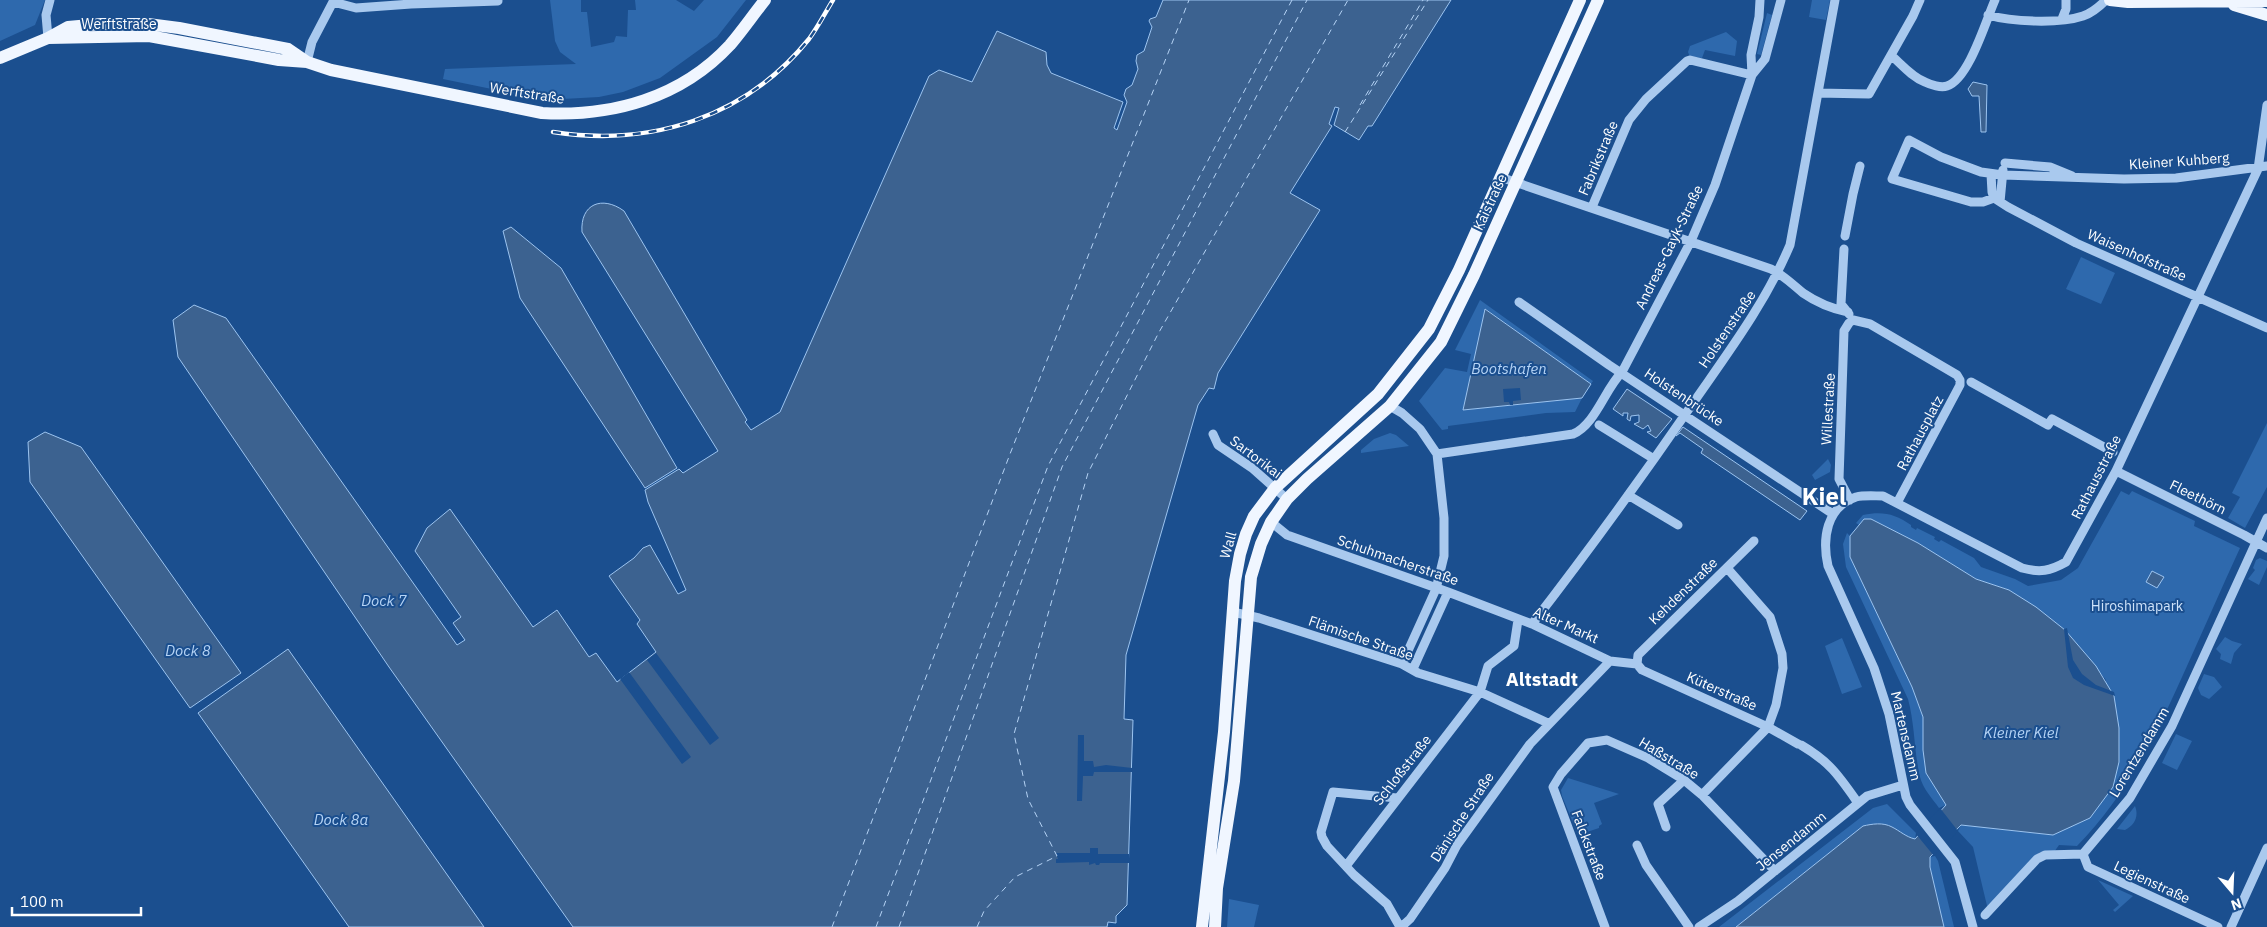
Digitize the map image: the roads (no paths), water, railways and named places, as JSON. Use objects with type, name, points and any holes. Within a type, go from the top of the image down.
[{"type":"main road","name":"Werftstraße","points":[[0,58],[48,38],[149,36],[279,60],[307,62],[331,70],[542,113],[573,115],[631,106],[664,93],[699,73],[730,46],[765,0]]},
{"type":"main road","name":"Kaistraße","points":[[1378,394],[1429,329],[1440,309],[1551,68],[1580,0]]},
{"type":"main road","name":"Kaistraße","points":[[1390,406],[1441,342],[1516,183],[1598,0]]},
{"type":"main road","points":[[2110,0],[2128,2],[2267,1]]},
{"type":"main road","points":[[2220,1],[2267,15]]},
{"type":"main road","name":"Wall","points":[[1202,927],[1222,757],[1238,563],[1246,534],[1254,516],[1275,488],[1378,394]]},
{"type":"main road","points":[[1215,927],[1217,888],[1236,758],[1252,572],[1261,544],[1271,522],[1287,499],[1390,406]]},
{"type":"street","points":[[48,38],[46,15],[50,0]]},
{"type":"street","name":"Andreas-Gayk-Straße","points":[[1752,77],[1751,55],[1759,17],[1760,0]]},
{"type":"street","name":"Andreas-Gayk-Straße","points":[[1437,454],[1573,434],[1580,431],[1590,419],[1613,381],[1622,372],[1691,241],[1715,185],[1752,77],[1765,59],[1781,0]]},
{"type":"street","name":"Holstenstraße","points":[[1532,624],[1628,495],[1754,318],[1779,273],[1790,245],[1835,0]]},
{"type":"street","points":[[1818,93],[1869,94],[1892,56],[1920,0]]},
{"type":"street","points":[[1892,56],[1913,76],[1925,82],[1947,86],[1957,80],[1965,68],[1995,0]]},
{"type":"street","points":[[2062,19],[2066,9],[2066,0]]},
{"type":"street","points":[[1988,15],[2000,18],[2062,19],[2083,16],[2098,8],[2106,0]]},
{"type":"street","points":[[307,62],[312,42],[334,1],[356,8],[498,1]]},
{"type":"street","name":"Fabrikstraße","points":[[1592,207],[1629,120],[1646,99],[1687,61],[1690,60],[1752,77]]},
{"type":"street","name":"Rathausstraße","points":[[1850,500],[1858,497],[1883,496],[2022,568],[2037,572],[2052,570],[2066,562],[2116,471],[2197,296],[2264,168],[2267,105]]},
{"type":"street","name":"Kleiner Kuhberg","points":[[1997,200],[1971,202],[1892,179],[1908,140],[1942,157],[1991,174],[2003,175],[2124,179],[2176,178],[2264,168]]},
{"type":"street","points":[[1997,200],[1992,192],[1991,174],[2005,163]]},
{"type":"street","points":[[1997,200],[2005,163]]},
{"type":"street","name":"Kleiner Kuhberg","points":[[2005,163],[2050,167],[2073,176]]},
{"type":"street","points":[[1845,236],[1860,166]]},
{"type":"street","points":[[1500,177],[1691,241],[1779,273],[1806,294],[1838,310],[1848,312]]},
{"type":"street","name":"Waisenhofstraße","points":[[1997,200],[2076,243],[2267,328]]},
{"type":"street","points":[[1844,249],[1841,304],[1854,320]]},
{"type":"street","name":"Holstenbrücke","points":[[1520,302],[1606,363],[1686,414],[1833,514]]},
{"type":"street","name":"Rathausplatz","points":[[1854,320],[1870,324],[1957,374],[1960,380],[1960,385],[1898,503]]},
{"type":"street","name":"Willestraße","points":[[1850,500],[1839,479],[1839,471],[1844,331],[1849,323],[1854,320]]},
{"type":"street","points":[[1971,382],[2048,425],[2052,418],[2113,452]]},
{"type":"street","points":[[1378,394],[1390,406],[1408,418],[1432,445],[1437,454],[1444,518],[1444,556],[1436,589],[1402,664]]},
{"type":"street","points":[[1599,425],[1654,459]]},
{"type":"street","name":"Sartorikai","points":[[1213,434],[1218,445],[1252,468],[1287,499]]},
{"type":"street","name":"Fleethörn","points":[[2116,471],[2267,548]]},
{"type":"street","points":[[1628,495],[1678,526]]},
{"type":"street","points":[[1833,514],[1850,500]]},
{"type":"street","name":"Martensdamm","points":[[1833,514],[1827,527],[1825,553],[1828,566],[1874,668],[1889,714],[1903,784],[1910,805],[1944,846],[1958,870],[1973,927]]},
{"type":"street","name":"Lorentzendamm","points":[[2083,854],[2130,798],[2172,726],[2267,518]]},
{"type":"street","name":"Schuhmacherstraße","points":[[1271,522],[1287,535],[1448,592],[1518,620]]},
{"type":"street","name":"Kehdenstraße","points":[[1637,664],[1638,655],[1754,541]]},
{"type":"street","points":[[1702,795],[1768,727],[1781,683],[1783,668],[1779,645],[1770,617],[1727,568]]},
{"type":"street","points":[[1413,669],[1448,592]]},
{"type":"street","name":"Flämische Straße","points":[[1233,612],[1402,664],[1418,673],[1480,692]]},
{"type":"street","name":"Alter Markt","points":[[1480,692],[1488,666],[1514,646],[1518,620],[1532,624],[1610,661],[1637,664]]},
{"type":"street","points":[[1480,692],[1548,723],[1610,661]]},
{"type":"street","name":"Küterstraße","points":[[1637,664],[1642,670],[1768,727],[1820,757],[1834,768],[1858,803]]},
{"type":"street","name":"Schloßstraße","points":[[1346,866],[1480,692]]},
{"type":"street","name":"Dänische Straße","points":[[1401,927],[1410,919],[1445,868],[1455,848],[1496,789],[1548,723]]},
{"type":"street","name":"Haßstraße","points":[[1561,774],[1588,743],[1607,740],[1648,758],[1684,780],[1702,795],[1775,871]]},
{"type":"street","points":[[1222,757],[1236,758]]},
{"type":"street","name":"Falckstraße","points":[[1561,774],[1553,788],[1605,927]]},
{"type":"street","points":[[1666,827],[1658,804],[1684,780]]},
{"type":"street","name":"Jensendamm","points":[[1699,927],[1738,901],[1846,815],[1858,803],[1876,791],[1903,784]]},
{"type":"street","points":[[1398,798],[1333,792],[1322,837],[1327,846],[1346,866],[1387,904],[1401,927]]},
{"type":"street","points":[[1637,845],[1646,865],[1689,927]]},
{"type":"street","points":[[2231,927],[2267,848]]},
{"type":"street","points":[[1985,915],[2037,859],[2045,854],[2083,854]]},
{"type":"street","name":"Legienstraße","points":[[2083,854],[2088,868],[2218,927]]},
{"type":"water","name":"Dock 7","points":[[1163,0],[1451,0],[1372,126],[1368,126],[1359,140],[1334,125],[1339,108],[1335,107],[1329,124],[1332,126],[1290,193],[1320,210],[1218,373],[1214,389],[1209,388],[1198,405],[1126,655],[1124,719],[1133,720],[1127,905],[1116,916],[1116,923],[1108,922],[1107,927],[573,927],[389,667],[178,357],[173,320],[194,305],[226,318],[457,645],[465,640],[453,623],[461,617],[415,551],[427,528],[450,509],[533,627],[557,610],[589,657],[596,653],[617,682],[656,652],[637,624],[640,620],[609,576],[634,558],[643,548],[650,545],[678,594],[686,590],[648,502],[645,490],[679,469],[683,473],[718,451],[582,232],[582,222],[589,209],[601,203],[616,206],[624,211],[747,420],[745,422],[751,430],[780,412],[929,76],[939,70],[972,82],[997,31],[1046,52],[1047,65],[1051,73],[1123,102],[1114,128],[1117,130],[1127,102],[1124,95],[1126,89],[1132,85],[1138,69],[1137,55],[1144,51],[1152,27],[1149,21],[1156,17]]},
{"type":"water","points":[[1973,82],[1987,85],[1986,132],[1981,132],[1979,96],[1972,96],[1968,89]]},
{"type":"water","points":[[511,227],[561,268],[677,468],[645,488],[520,298],[503,231]]},
{"type":"water","name":"Bootshafen","points":[[1485,309],[1591,384],[1582,398],[1463,410]]},
{"type":"water","points":[[1627,389],[1672,419],[1656,438],[1647,432],[1651,431],[1648,425],[1643,429],[1634,424],[1639,422],[1639,415],[1631,416],[1630,421],[1627,419],[1628,413],[1623,413],[1623,416],[1613,409]]},
{"type":"water","points":[[1683,427],[1807,511],[1800,520],[1701,453],[1703,449],[1680,433],[1676,436]]},
{"type":"water","name":"Dock 8","points":[[45,432],[81,447],[241,673],[190,708],[30,482],[28,442]]},
{"type":"water","name":"Kleiner Kiel","points":[[1864,519],[1871,519],[1918,543],[1976,579],[2009,590],[2036,607],[2065,630],[2096,666],[2114,696],[2119,728],[2119,762],[2113,787],[2090,818],[2053,835],[1961,825],[1930,857],[1930,867],[1944,927],[1736,927],[1863,826],[1885,824],[1915,839],[1946,805],[1926,773],[1923,750],[1923,717],[1912,687],[1850,557],[1850,536]]},
{"type":"water","points":[[2152,571],[2164,577],[2157,588],[2146,582]]},
{"type":"water","name":"Dock 8a","points":[[288,649],[484,927],[349,927],[198,713]]},
{"type":"railway","points":[[553,132],[590,136],[625,135],[660,130],[694,121],[726,107],[756,89],[784,66],[809,39],[833,0]]},
{"type":"district","name":"Kiel","points":[[1824,497]]},
{"type":"district","name":"Altstadt","points":[[1542,679]]},
{"type":"park label","name":"Hiroshimapark","points":[[2137,606]]}]
